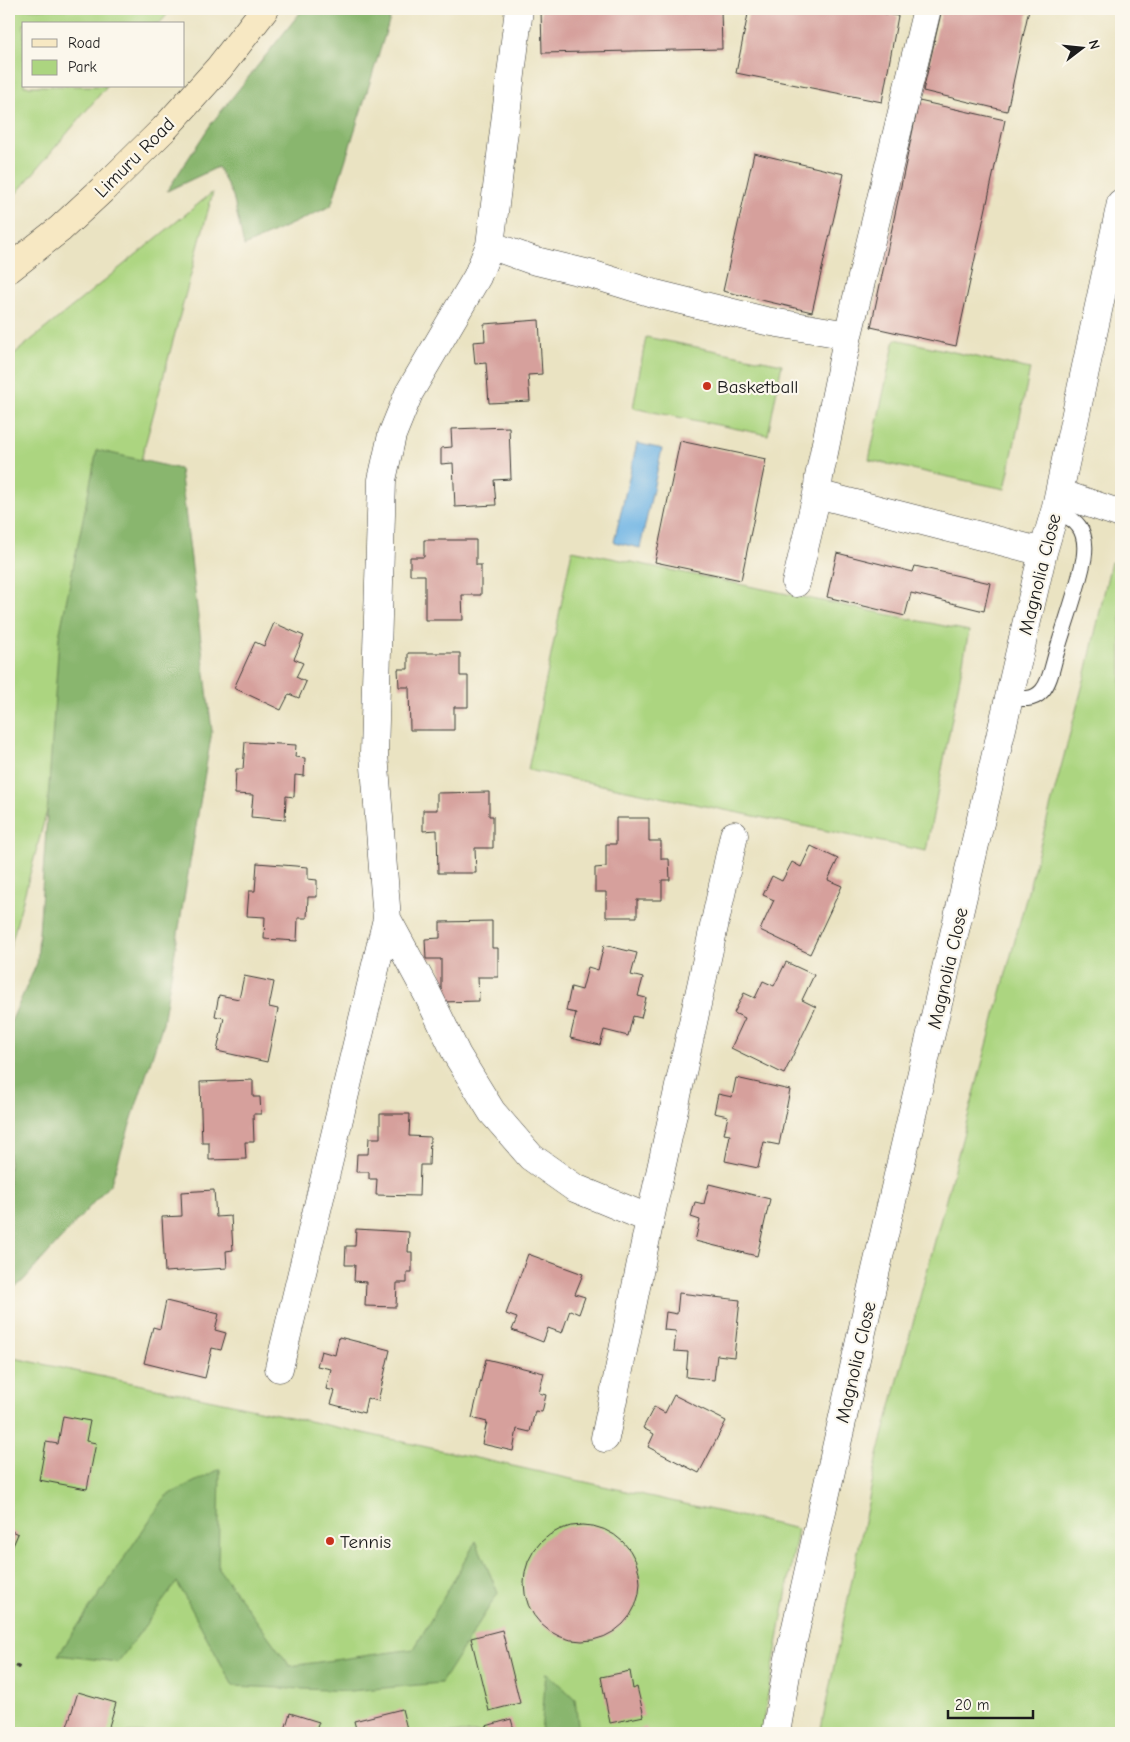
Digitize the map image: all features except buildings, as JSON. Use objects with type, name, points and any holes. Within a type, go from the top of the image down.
[{"type":"main road","name":"Limuru Road","points":[[9,269],[60,229],[164,129],[219,68],[266,9]]},
{"type":"street","points":[[278,1368],[387,919],[374,754],[382,480],[392,435],[410,393],[477,277],[490,245],[519,9]]},
{"type":"street","points":[[796,583],[817,494],[848,335],[927,9]]},
{"type":"street","name":"Magnolia Close","points":[[776,1733],[788,1662],[867,1306],[1057,502],[1121,204]]},
{"type":"street","points":[[490,245],[532,260],[594,275],[652,293],[766,321],[848,335]]},
{"type":"street","points":[[817,494],[1044,552]]},
{"type":"street","points":[[1057,502],[1121,514]]},
{"type":"street","points":[[605,1438],[650,1219],[734,835]]},
{"type":"street","points":[[387,919],[427,993],[456,1055],[492,1112],[531,1157],[575,1188],[650,1219]]},
{"type":"lane","points":[[1010,698],[1026,699],[1035,697],[1043,690],[1050,674],[1078,583],[1084,556],[1084,537],[1074,520],[1057,502]]},
{"type":"path","points":[[9,1662],[22,1669]]},
{"type":"green space","points":[[9,9],[172,9],[161,22],[22,22],[22,88],[105,88],[9,202]]},
{"type":"green space","points":[[303,9],[393,9],[331,206],[244,246],[233,196],[218,167],[167,191],[211,124]]},
{"type":"green space","points":[[213,192],[9,952],[9,358]]},
{"type":"green space","name":"Basketball","points":[[646,337],[782,364],[768,435],[633,408]]},
{"type":"green space","points":[[895,339],[1030,369],[1005,489],[869,460]]},
{"type":"green space","points":[[97,450],[180,469],[212,731],[163,1023],[111,1183],[22,1282],[9,1291],[9,1026],[37,963],[59,637]]},
{"type":"green space","points":[[572,550],[969,631],[926,851],[528,770]]},
{"type":"green space","points":[[1111,562],[1121,564],[1121,1733],[820,1733],[878,1455],[1086,673]]},
{"type":"green space","points":[[9,1357],[798,1529],[761,1733],[9,1733]]},
{"type":"green space","points":[[220,1469],[218,1568],[290,1666],[414,1649],[476,1541],[498,1593],[441,1683],[350,1691],[233,1686],[177,1582],[118,1662],[58,1655],[166,1496]]},
{"type":"green space","points":[[546,1672],[575,1699],[579,1733],[541,1733]]},
{"type":"water","points":[[637,443],[662,449],[640,548],[614,542]]},
{"type":"place","name":"Basketball","points":[[707,386]]},
{"type":"place","name":"Tennis","points":[[330,1541]]}]
